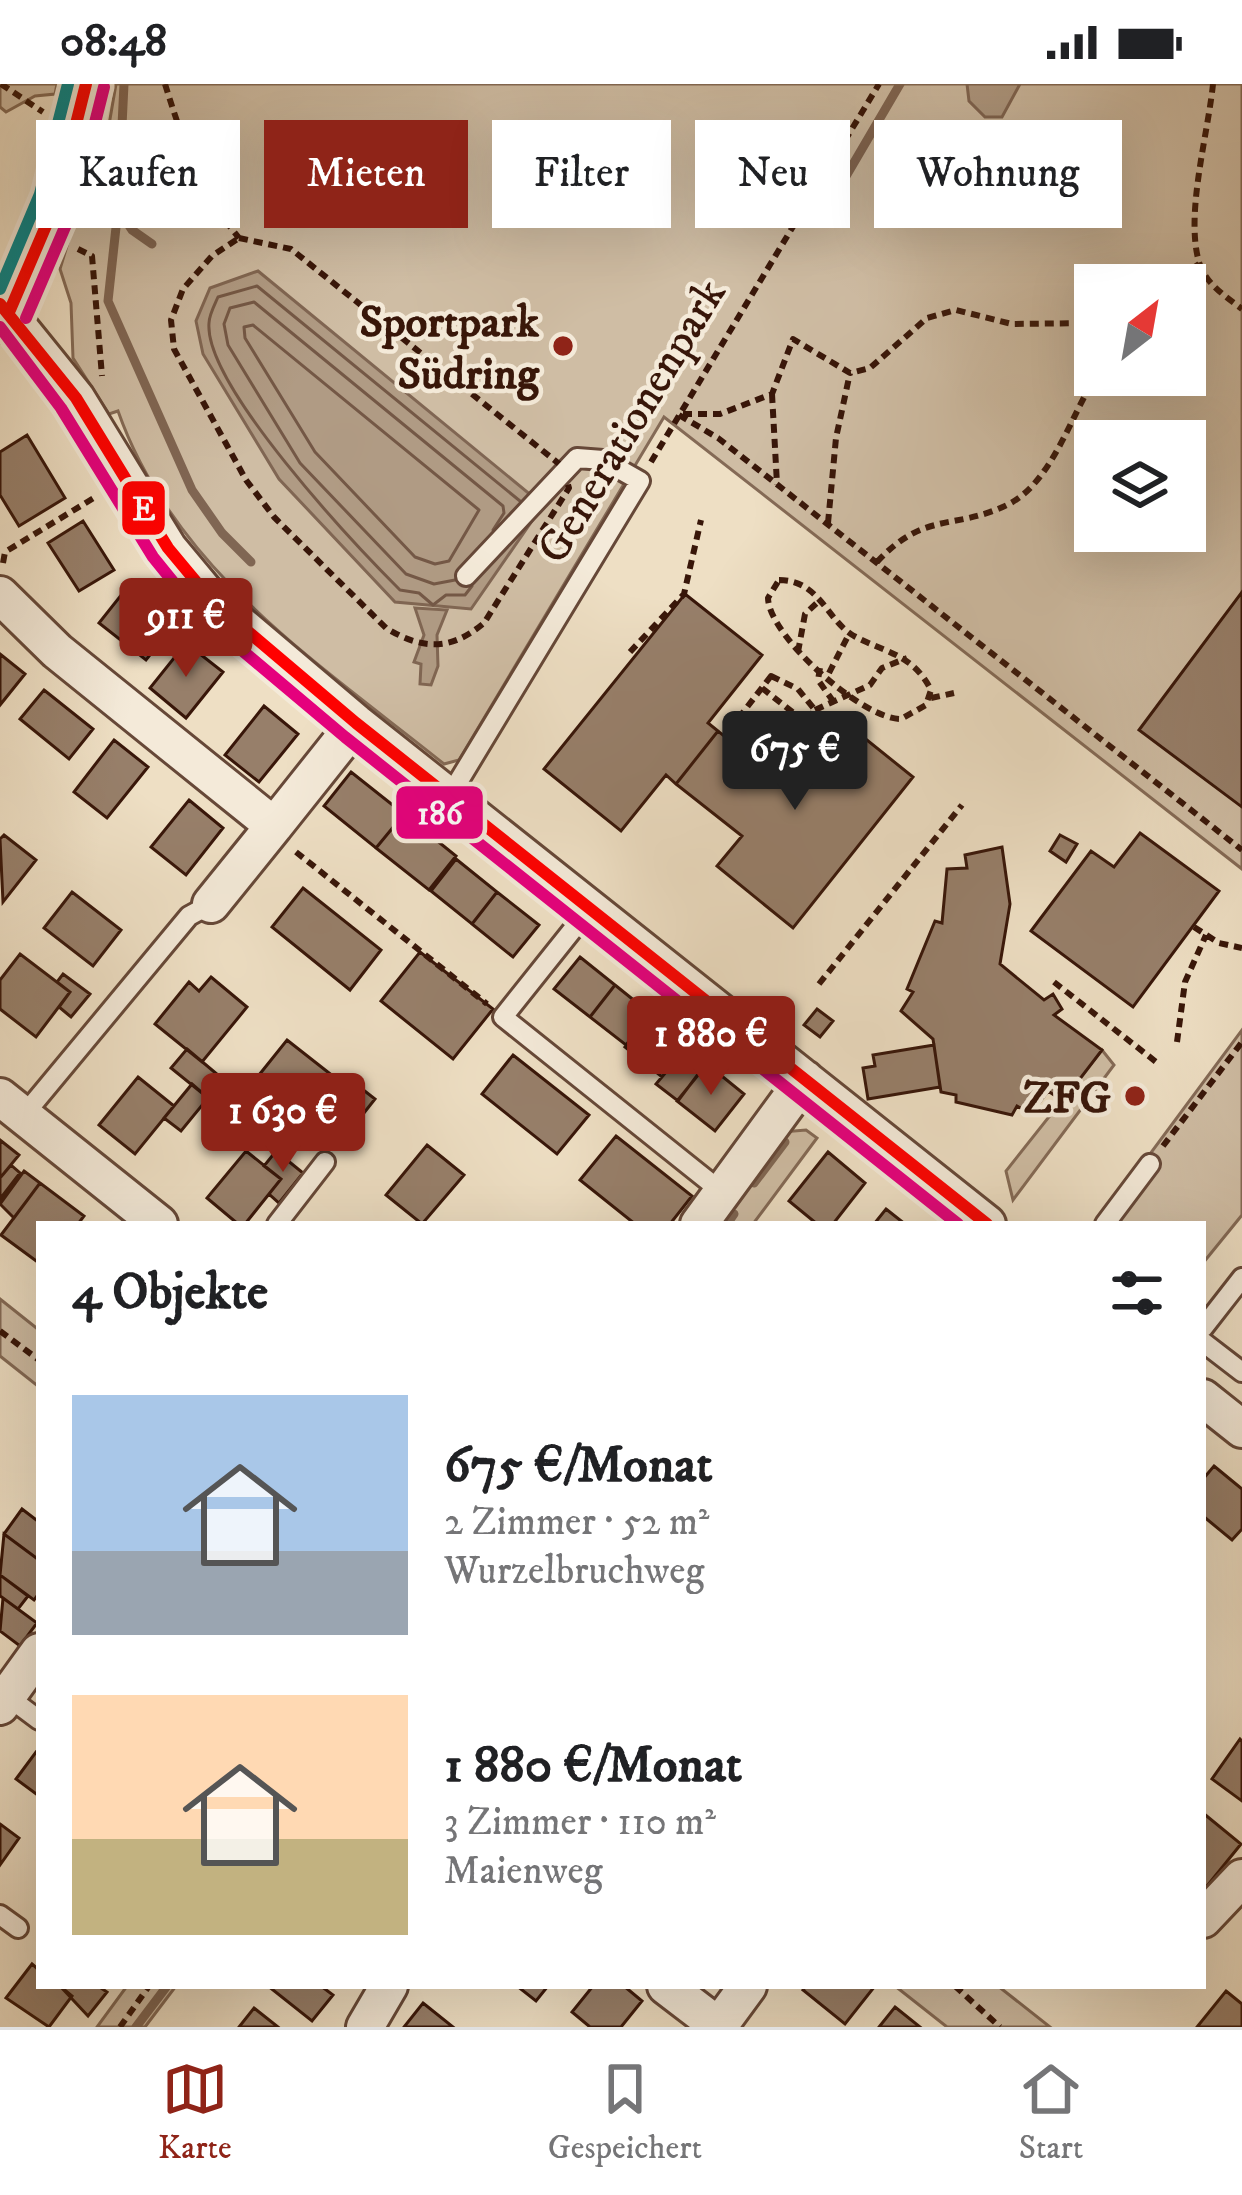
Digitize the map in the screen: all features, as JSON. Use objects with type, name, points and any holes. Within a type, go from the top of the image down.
[{"type":"street","points":[[86,84],[72,167],[47,233],[3,313],[76,398],[168,548],[213,602],[356,723],[983,1221]]},
{"type":"street","points":[[1,582],[57,651],[272,829]]},
{"type":"street","points":[[212,904],[356,723]]},
{"type":"street","points":[[701,1221],[805,1079]]},
{"type":"street","points":[[12,1106],[155,1221]]},
{"type":"street","points":[[3,1701],[36,1656]]},
{"type":"street","points":[[1206,1916],[1242,1878]]},
{"type":"street","points":[[365,2027],[386,1989]]},
{"type":"street","points":[[671,1989],[717,2026],[746,1989]]},
{"type":"lane","points":[[466,576],[563,467],[588,456],[640,481]]},
{"type":"lane","name":"Generationenpark","points":[[449,797],[640,481]]},
{"type":"lane","points":[[12,1106],[189,916],[212,904]]},
{"type":"lane","points":[[590,908],[503,1016],[722,1192]]},
{"type":"lane","points":[[280,1221],[326,1162]]},
{"type":"lane","points":[[1107,1221],[1150,1164]]},
{"type":"lane","points":[[1206,1324],[1242,1278]]},
{"type":"lane","points":[[1206,1344],[1242,1372]]},
{"type":"lane","points":[[3,1701],[36,1718]]},
{"type":"lane","points":[[0,1915],[18,1928]]},
{"type":"path","points":[[1,84],[43,112]]},
{"type":"path","points":[[165,84],[184,146],[208,200],[239,238],[291,249],[563,467],[568,488],[484,623],[465,639],[442,647],[406,640],[386,628],[274,517],[246,480],[187,380],[172,337],[175,305],[212,256],[239,238]]},
{"type":"path","name":"Generationenpark","points":[[640,481],[879,84]]},
{"type":"path","points":[[1199,264],[1201,175],[1213,84]]},
{"type":"path","points":[[47,233],[92,256],[98,360],[104,382]]},
{"type":"path","points":[[1206,276],[1242,309]]},
{"type":"path","points":[[777,484],[772,394],[794,339],[850,373],[869,368],[927,318],[956,310],[1012,324],[1074,323]]},
{"type":"path","points":[[828,524],[850,373]]},
{"type":"path","points":[[679,415],[720,414],[772,394]]},
{"type":"path","points":[[877,562],[923,525],[1012,503],[1050,461],[1085,396]]},
{"type":"path","points":[[679,415],[777,484],[1242,850]]},
{"type":"path","points":[[1,582],[5,552],[124,479]]},
{"type":"path","points":[[630,652],[684,594],[701,520]]},
{"type":"path","points":[[931,698],[925,677],[907,658],[849,634],[794,581],[779,580],[770,590],[771,619],[798,652],[850,697],[888,719],[913,716],[931,698],[954,693]]},
{"type":"path","points":[[798,652],[806,614],[819,601]]},
{"type":"path","points":[[828,674],[849,634]]},
{"type":"path","points":[[815,710],[798,689],[771,676],[734,724],[776,758],[815,710],[850,697],[871,685],[882,668],[907,658]]},
{"type":"path","points":[[820,668],[818,680],[835,702]]},
{"type":"path","points":[[762,688],[805,722]]},
{"type":"path","points":[[784,706],[798,689]]},
{"type":"path","points":[[819,984],[962,805]]},
{"type":"path","points":[[272,829],[503,1016]]},
{"type":"path","points":[[1194,927],[1242,948]]},
{"type":"path","points":[[1177,1042],[1185,982],[1206,934]]},
{"type":"path","points":[[1054,982],[1160,1065]]},
{"type":"path","points":[[1150,1164],[1242,1042]]},
{"type":"path","points":[[0,1331],[36,1358]]},
{"type":"path","points":[[120,2027],[147,1989]]},
{"type":"path","points":[[958,1989],[1000,2027]]},
{"type":"shaded area","points":[[0,84],[57,84],[55,94],[35,96],[6,112],[0,107]]},
{"type":"shaded area","points":[[116,84],[1242,84],[1242,869],[664,417],[459,760],[444,764],[300,650],[213,566],[175,519],[143,468],[118,411],[109,414],[73,358],[71,303],[60,269],[72,228],[240,228],[240,120],[110,120]]},
{"type":"shaded area","points":[[1242,1030],[1242,1215],[1206,1259],[1206,1221],[1100,1221]]},
{"type":"shaded area","points":[[1102,1050],[1114,1065],[1013,1200],[1006,1171]]},
{"type":"shaded area","points":[[806,1130],[817,1138],[755,1221],[716,1221],[782,1132]]},
{"type":"shaded area","points":[[0,1299],[36,1328],[36,1385],[0,1356]]},
{"type":"shaded area","points":[[125,1989],[174,1989],[145,2027],[97,2027]]},
{"type":"shaded area","points":[[899,1989],[1002,1989],[1050,2027],[947,2027]]},
{"type":"water","points":[[967,84],[1020,84],[1002,117],[985,117],[969,101]]},
{"type":"water","points":[[258,271],[543,505],[471,609],[395,602],[279,479],[203,354],[196,321],[210,288]]},
{"type":"water","points":[[415,608],[447,610],[437,635],[438,666],[431,685],[420,684],[421,664],[414,662],[424,635]]},
{"type":"building","points":[[27,435],[65,498],[19,526],[0,495],[0,452]]},
{"type":"building","points":[[83,521],[114,570],[79,591],[48,543]]},
{"type":"building","points":[[1242,592],[1242,807],[1139,730]]},
{"type":"building","points":[[122,594],[169,631],[146,660],[99,623]]},
{"type":"building","points":[[685,594],[762,655],[708,723],[718,731],[676,784],[666,775],[621,831],[544,769]]},
{"type":"building","points":[[186,643],[223,672],[186,718],[150,688]]},
{"type":"building","points":[[0,654],[25,674],[0,705]]},
{"type":"building","points":[[44,690],[93,729],[69,759],[20,719]]},
{"type":"building","points":[[264,706],[298,734],[259,782],[225,755]]},
{"type":"building","points":[[837,716],[913,777],[793,928],[717,866],[742,836],[676,784],[718,731],[783,783]]},
{"type":"building","points":[[114,740],[148,767],[107,818],[74,792]]},
{"type":"building","points":[[351,772],[404,814],[376,848],[324,806]]},
{"type":"building","points":[[189,800],[223,828],[186,875],[151,847]]},
{"type":"building","points":[[404,814],[456,856],[429,890],[376,848]]},
{"type":"building","points":[[1140,833],[1219,891],[1133,1007],[1031,931],[1091,851],[1114,867]]},
{"type":"building","points":[[4,835],[36,860],[3,902],[0,839]]},
{"type":"building","points":[[1060,835],[1077,844],[1066,862],[1050,851]]},
{"type":"building","points":[[1002,847],[1010,904],[1000,964],[1044,1000],[1053,994],[1062,1009],[1054,1015],[1102,1050],[1063,1101],[1048,1091],[1031,1114],[1017,1106],[1012,1115],[956,1102],[956,1095],[941,1092],[933,1039],[901,1011],[913,992],[907,989],[935,921],[942,923],[947,869],[967,868],[965,855]]},
{"type":"building","points":[[456,859],[497,892],[472,924],[431,891]]},
{"type":"building","points":[[303,888],[381,950],[350,990],[272,927]]},
{"type":"building","points":[[72,892],[121,930],[93,966],[44,928]]},
{"type":"building","points":[[497,892],[539,925],[513,957],[472,924]]},
{"type":"building","points":[[420,952],[493,1009],[453,1059],[381,1001]]},
{"type":"building","points":[[20,954],[70,992],[36,1037],[0,1009],[0,980]]},
{"type":"building","points":[[580,957],[615,985],[590,1017],[554,989]]},
{"type":"building","points":[[63,974],[90,994],[71,1017],[59,1007],[70,992],[57,982]]},
{"type":"building","points":[[211,977],[247,1007],[202,1062],[155,1024],[189,982],[199,991]]},
{"type":"building","points":[[615,985],[651,1014],[626,1045],[590,1017]]},
{"type":"building","points":[[817,1009],[833,1021],[820,1037],[804,1025]]},
{"type":"building","points":[[650,1016],[687,1046],[662,1077],[625,1047]]},
{"type":"building","points":[[287,1040],[352,1091],[308,1147],[243,1095]]},
{"type":"building","points":[[934,1045],[940,1087],[868,1099],[863,1068],[875,1066],[873,1055]]},
{"type":"building","points":[[187,1049],[218,1075],[203,1094],[171,1068]]},
{"type":"building","points":[[682,1053],[702,1069],[678,1101],[656,1084]]},
{"type":"building","points":[[513,1055],[589,1115],[557,1154],[482,1094]]},
{"type":"building","points":[[707,1064],[744,1094],[715,1131],[677,1101]]},
{"type":"building","points":[[138,1077],[174,1106],[135,1154],[99,1125]]},
{"type":"building","points":[[192,1084],[208,1098],[181,1131],[164,1118]]},
{"type":"building","points":[[357,1085],[375,1099],[349,1132],[331,1118]]},
{"type":"building","points":[[616,1136],[692,1196],[672,1221],[631,1221],[580,1180]]},
{"type":"building","points":[[0,1140],[19,1155],[0,1178]]},
{"type":"building","points":[[427,1145],[464,1175],[425,1221],[386,1195]]},
{"type":"building","points":[[246,1151],[281,1179],[247,1221],[234,1221],[207,1198]]},
{"type":"building","points":[[276,1151],[303,1173],[279,1203],[269,1194],[281,1179],[264,1166]]},
{"type":"building","points":[[828,1152],[865,1183],[835,1221],[813,1221],[789,1201]]},
{"type":"building","points":[[11,1165],[20,1173],[0,1199],[0,1178]]},
{"type":"building","points":[[24,1171],[40,1183],[14,1218],[0,1204]]},
{"type":"building","points":[[40,1183],[84,1216],[80,1221],[36,1221],[36,1261],[1,1235]]},
{"type":"building","points":[[886,1209],[901,1221],[876,1221]]},
{"type":"building","points":[[1214,1466],[1242,1489],[1242,1529],[1232,1540],[1206,1518],[1206,1475]]},
{"type":"building","points":[[22,1509],[36,1520],[36,1558],[4,1534]]},
{"type":"building","points":[[4,1534],[36,1558],[36,1597],[34,1600],[0,1575]]},
{"type":"building","points":[[0,1575],[28,1596],[18,1609],[0,1596]]},
{"type":"building","points":[[3,1598],[36,1622],[20,1646],[0,1631]]},
{"type":"building","points":[[1242,1741],[1242,1801],[1212,1779]]},
{"type":"building","points":[[36,1752],[36,1794],[16,1779]]},
{"type":"building","points":[[1206,1815],[1241,1844],[1206,1887]]},
{"type":"building","points":[[0,1824],[19,1838],[0,1865]]},
{"type":"building","points":[[32,1964],[36,1989],[64,1989],[72,1996],[49,2027],[6,1998]]},
{"type":"building","points":[[63,1989],[107,1992],[88,2016]]},
{"type":"building","points":[[272,1989],[325,1989],[333,1995],[312,2021]]},
{"type":"building","points":[[521,1989],[546,1989],[536,2001]]},
{"type":"building","points":[[591,1989],[628,1989],[642,2001],[621,2027],[590,2027],[572,2012]]},
{"type":"building","points":[[804,1989],[873,1989],[845,2024]]},
{"type":"building","points":[[1226,1991],[1242,2004],[1242,2027],[1197,2027]]},
{"type":"building","points":[[423,2003],[453,2027],[404,2027]]},
{"type":"building","points":[[895,2007],[920,2027],[879,2027]]},
{"type":"building","points":[[254,2008],[278,2027],[239,2027]]},
{"type":"waterway","points":[[124,84],[118,209],[132,230],[152,244]]},
{"type":"waterway","points":[[850,169],[900,84]]},
{"type":"waterway","points":[[116,228],[108,301],[192,490],[222,533],[251,562]]},
{"type":"waterway","points":[[754,1183],[785,1142]]},
{"type":"waterway","points":[[729,1221],[734,1214]]},
{"type":"waterway","points":[[136,2027],[165,1989]]},
{"type":"transit line","points":[[0,289],[40,194],[68,84]]},
{"type":"transit line","name":"E","points":[[10,310],[57,200],[86,84]]},
{"type":"transit line","name":"186","points":[[26,318],[74,206],[104,87]]},
{"type":"transit line","name":"E","points":[[0,304],[76,398],[168,548],[213,602],[356,723],[983,1221]]},
{"type":"transit line","name":"186","points":[[0,327],[61,408],[153,557],[200,615],[345,737],[954,1221]]},
{"type":"place","name":"Sportpark Südring","points":[[563,346]]},
{"type":"place","name":"ZFG","points":[[1135,1096]]}]
